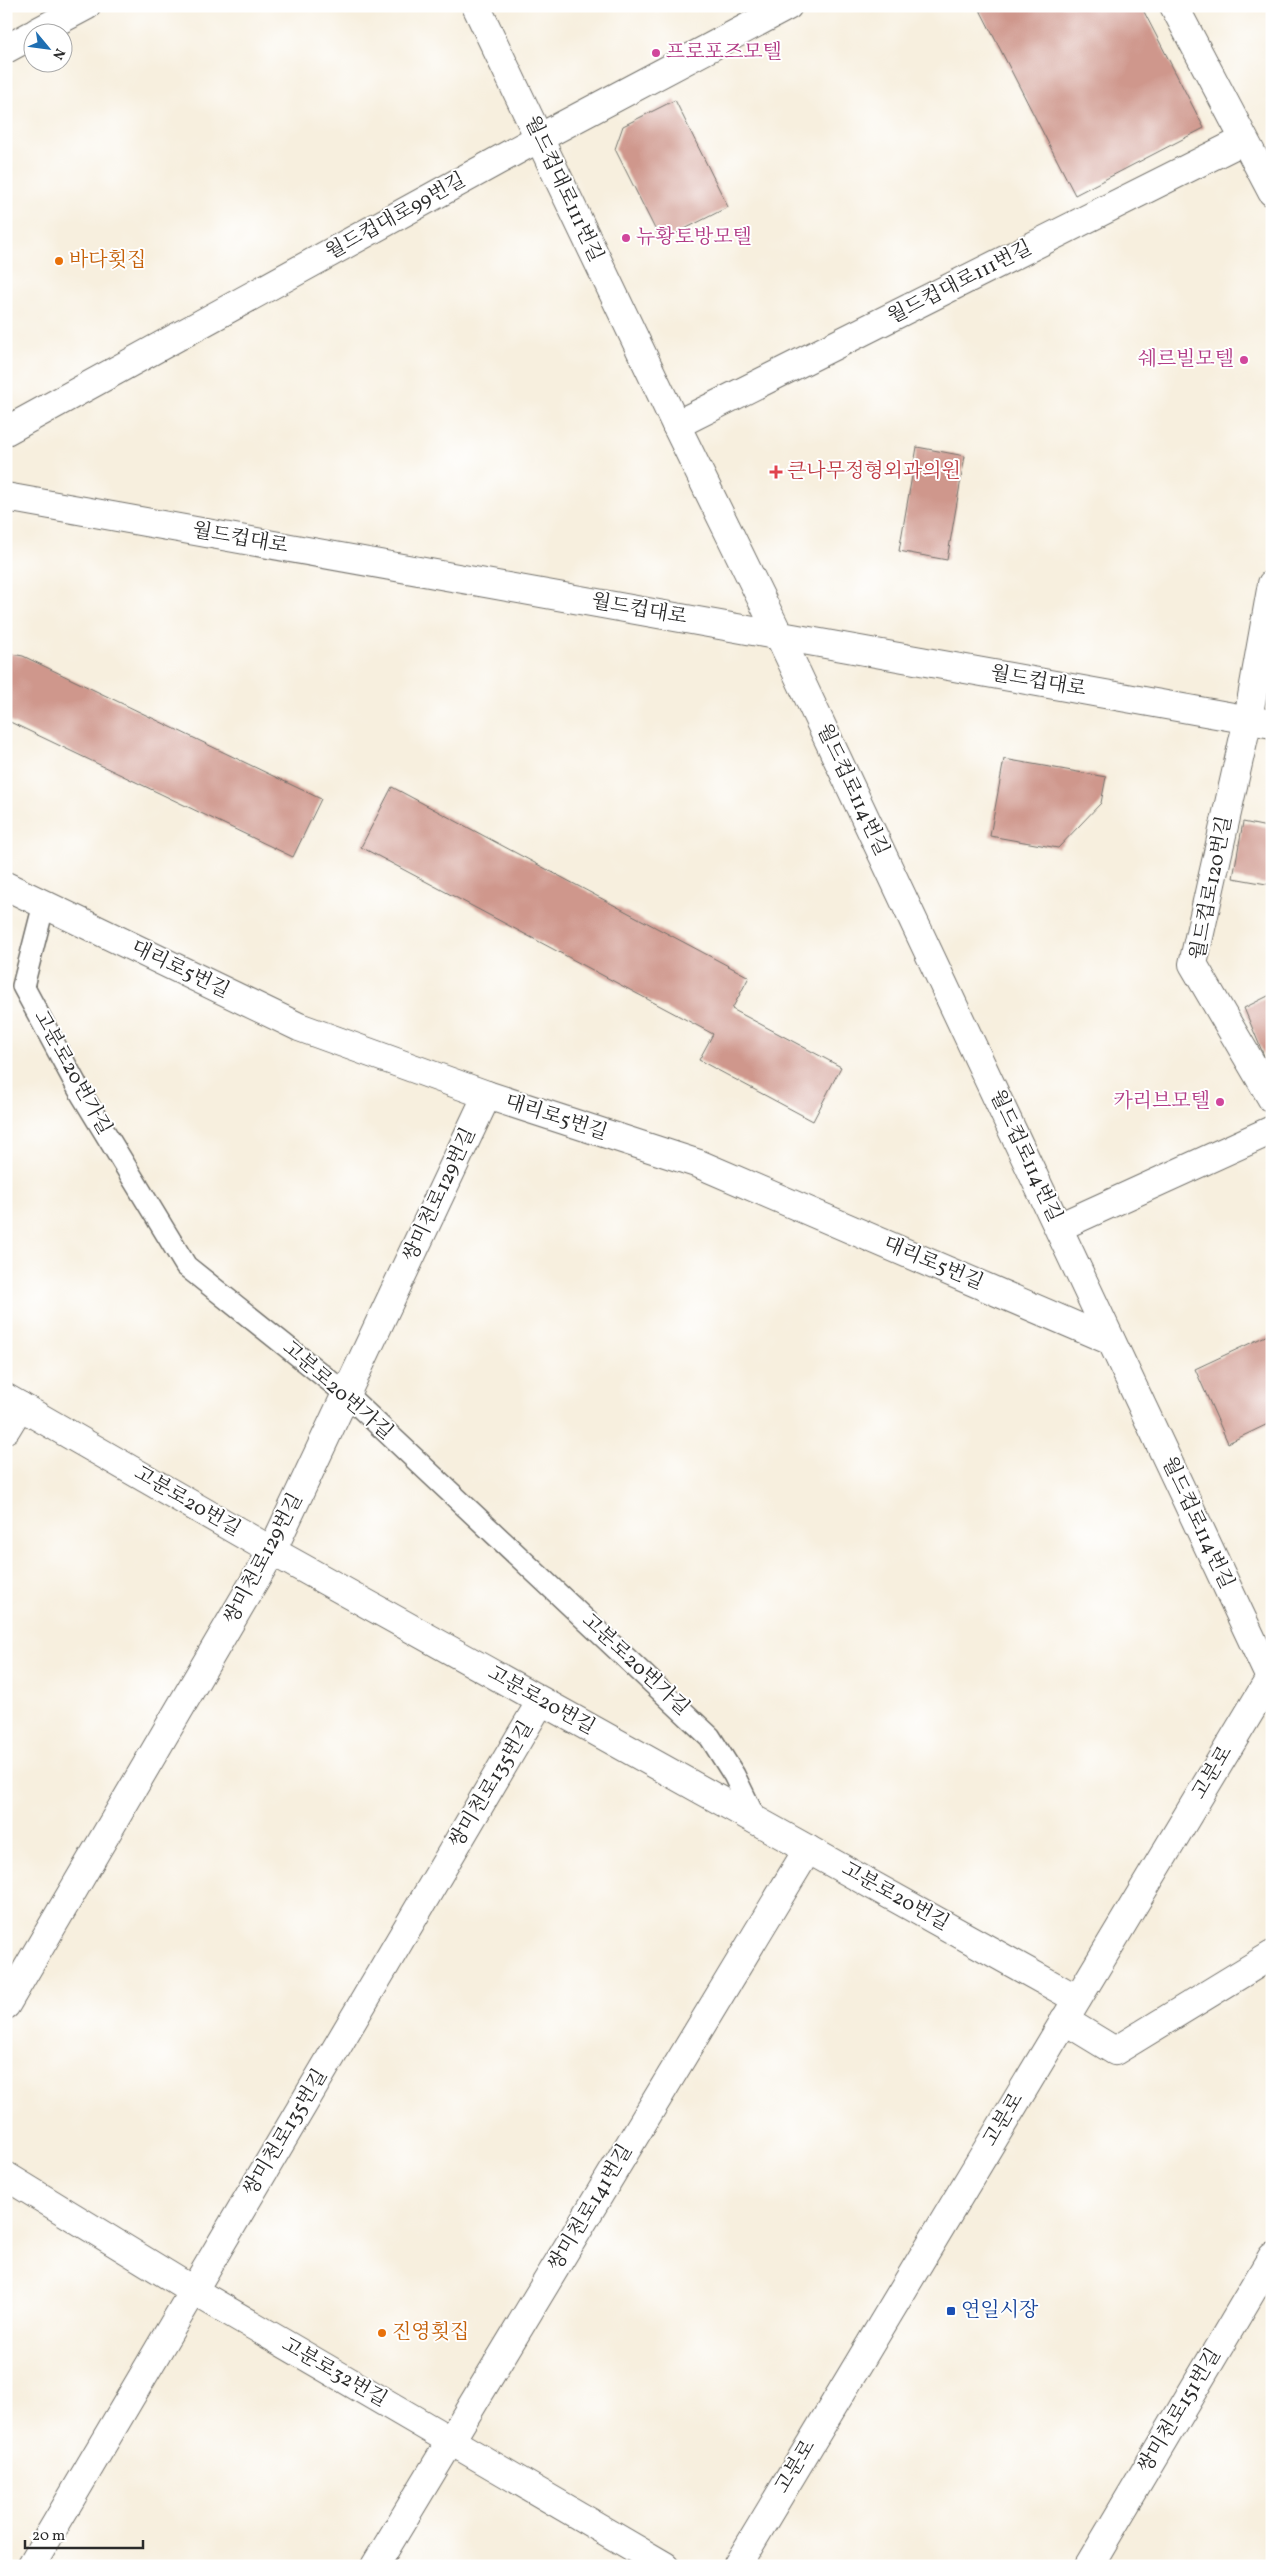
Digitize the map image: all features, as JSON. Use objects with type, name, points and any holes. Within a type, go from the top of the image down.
[{"type":"street","points":[[56,22],[86,6]]},
{"type":"street","name":"월드컵대로111번길","points":[[476,6],[676,425],[779,635]]},
{"type":"street","name":"월드컵대로99번길","points":[[6,431],[539,138],[788,6]]},
{"type":"street","points":[[1174,6],[1272,192]]},
{"type":"street","points":[[6,49],[22,40]]},
{"type":"street","name":"월드컵대로111번길","points":[[676,425],[1244,140]]},
{"type":"street","name":"월드컵대로","points":[[6,497],[1260,722]]},
{"type":"street","name":"월드컵로120번길","points":[[1272,584],[1260,722],[1193,964],[1272,1099]]},
{"type":"street","name":"월드컵로114번길","points":[[779,635],[1059,1226],[1110,1341],[1271,1678]]},
{"type":"street","name":"대리로5번길","points":[[6,886],[299,1027],[487,1096],[699,1164],[1110,1341]]},
{"type":"street","name":"쌍미천로129번길","points":[[6,2005],[272,1551],[487,1096]]},
{"type":"street","points":[[1059,1226],[1272,1130]]},
{"type":"street","points":[[6,1429],[13,1402]]},
{"type":"street","name":"고분로20번길","points":[[13,1402],[272,1551],[808,1849],[1071,2009],[1115,2051],[1272,1955]]},
{"type":"street","name":"고분로","points":[[737,2566],[1271,1678]]},
{"type":"street","name":"쌍미천로135번길","points":[[31,2566],[541,1701]]},
{"type":"street","name":"쌍미천로141번길","points":[[375,2566],[808,1849]]},
{"type":"street","name":"고분로32번길","points":[[6,2176],[194,2291],[665,2566]]},
{"type":"street","name":"쌍미천로151번길","points":[[1089,2566],[1272,2257]]},
{"type":"lane","name":"고분로20번가길","points":[[44,904],[23,986],[79,1090],[186,1266],[346,1394],[710,1737],[734,1775],[756,1820]]},
{"type":"building","points":[[978,6],[1141,6],[1204,128],[1075,195]]},
{"type":"building","points":[[675,100],[728,207],[661,241],[615,149],[623,126]]},
{"type":"building","points":[[917,447],[965,456],[947,560],[899,551]]},
{"type":"building","points":[[6,653],[23,656],[321,799],[293,857],[6,720]]},
{"type":"building","points":[[1004,759],[1106,777],[1101,803],[1058,848],[990,836]]},
{"type":"building","points":[[392,787],[749,977],[732,1009],[841,1067],[813,1121],[699,1060],[713,1034],[361,847]]},
{"type":"building","points":[[1243,822],[1272,828],[1272,885],[1233,878]]},
{"type":"building","points":[[1272,994],[1272,1075],[1244,1008]]},
{"type":"building","points":[[1272,1333],[1272,1422],[1228,1443],[1195,1369]]},
{"type":"place","name":"프로포즈모텔","points":[[656,53]]},
{"type":"place","name":"뉴황토방모텔","points":[[626,238]]},
{"type":"place","name":"바다횟집","points":[[59,261]]},
{"type":"place","name":"쉐르빌모텔","points":[[1244,360]]},
{"type":"place","name":"큰나무정형외과의원","points":[[776,472]]},
{"type":"place","name":"카리브모텔","points":[[1220,1102]]},
{"type":"place","name":"연일시장","points":[[951,2311]]},
{"type":"place","name":"진영횟집","points":[[382,2333]]}]
